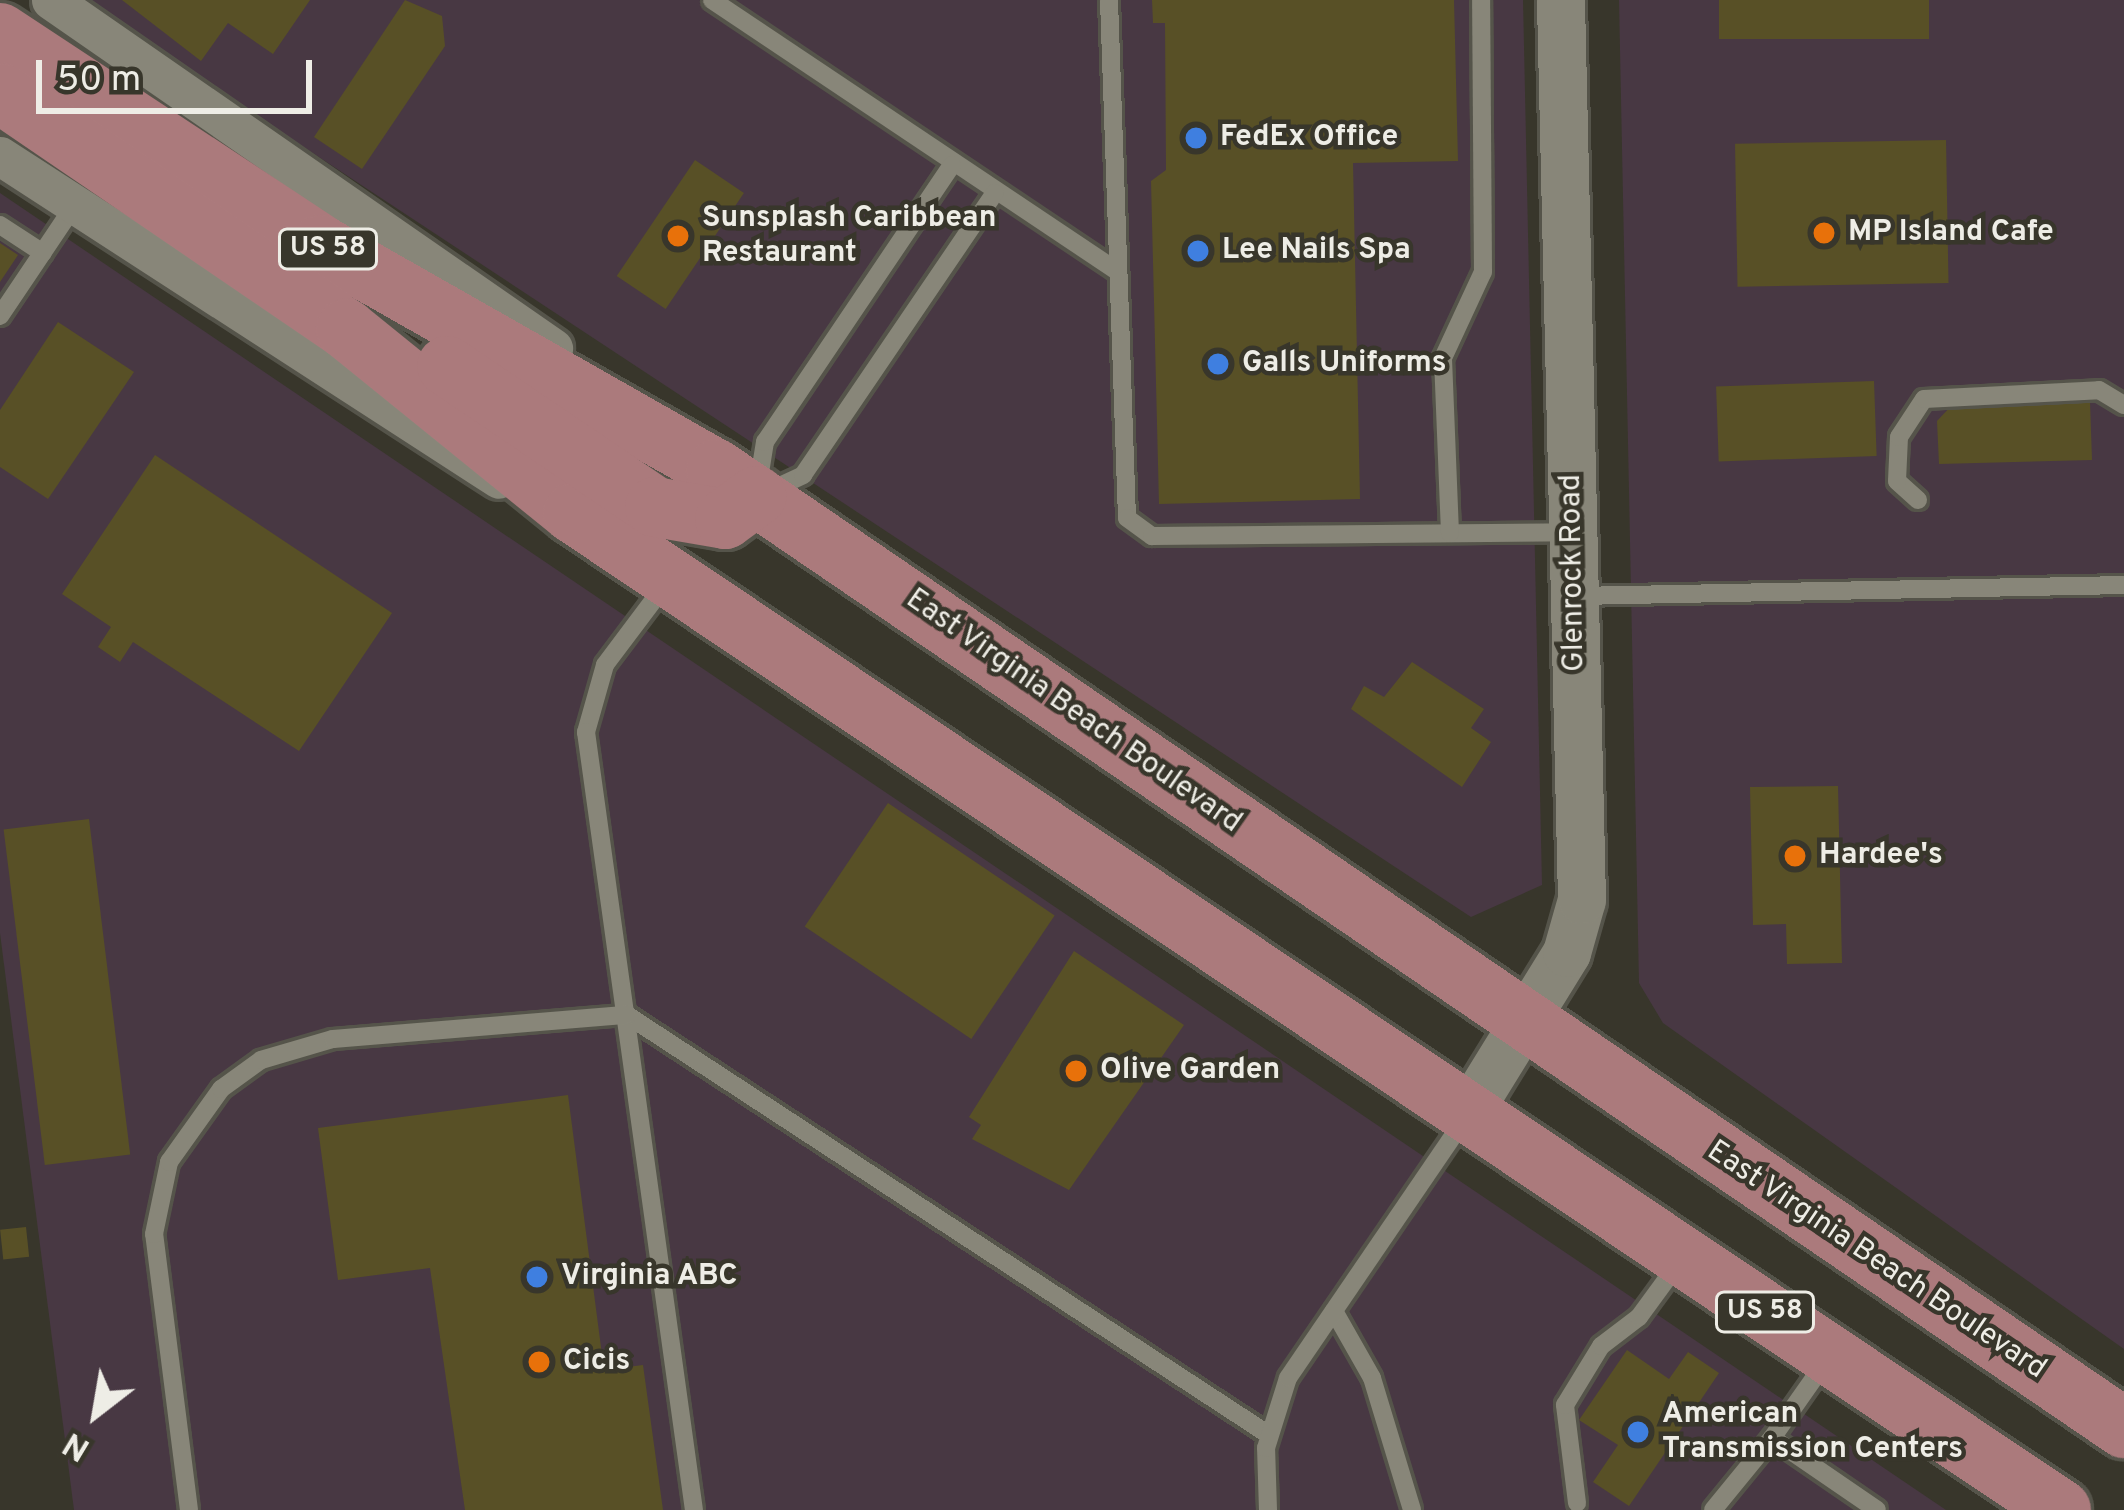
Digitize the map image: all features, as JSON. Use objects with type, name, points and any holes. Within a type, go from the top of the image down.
[{"type":"main road","name":"East Virginia Beach Boulevard","points":[[0,33],[321,245],[736,483],[1527,1028],[2124,1428]]},
{"type":"main road","name":"US 58","points":[[0,93],[287,289],[573,513],[2061,1510]]},
{"type":"main road","points":[[287,289],[369,313],[655,507],[725,519],[736,483]]},
{"type":"street","name":"Glenrock Road","points":[[1467,1115],[1527,1028],[1582,900],[1561,0]]},
{"type":"street","points":[[55,1],[736,483]]},
{"type":"street","points":[[0,156],[472,467],[573,513]]},
{"type":"lane","points":[[712,0],[1115,270]]},
{"type":"lane","points":[[1109,0],[1121,501],[1141,529],[1573,532]]},
{"type":"lane","points":[[1450,533],[1443,358],[1484,272],[1481,0]]},
{"type":"lane","points":[[736,483],[952,165]]},
{"type":"lane","points":[[736,483],[803,475],[994,193]]},
{"type":"lane","points":[[0,316],[74,206]]},
{"type":"lane","points":[[0,225],[43,254]]},
{"type":"lane","points":[[1918,500],[1897,481],[1899,437],[1924,399],[2099,390],[2124,405]]},
{"type":"lane","points":[[670,579],[605,665],[586,733],[694,1510]]},
{"type":"lane","points":[[1575,596],[2124,585]]},
{"type":"lane","points":[[188,1510],[154,1234],[169,1162],[221,1089],[261,1060],[333,1040],[627,1015],[1269,1435]]},
{"type":"lane","points":[[1268,1510],[1269,1435],[1288,1378],[1467,1115]]},
{"type":"lane","points":[[1577,1503],[1564,1423],[1571,1392],[1682,1257]]},
{"type":"lane","points":[[1334,1311],[1372,1378],[1412,1510]]},
{"type":"lane","points":[[1713,1510],[1772,1438],[1830,1355]]},
{"type":"lane","points":[[1772,1438],[1869,1504]]},
{"type":"shaded area","points":[[81,0],[1523,0],[1542,885],[1471,917]]},
{"type":"shaded area","points":[[1619,0],[2124,0],[2124,1349],[1663,1023],[1639,983]]},
{"type":"shaded area","points":[[0,193],[1946,1510],[74,1510],[0,933]]},
{"type":"building","points":[[122,0],[310,0],[273,54],[228,23],[201,61]]},
{"type":"building","points":[[405,0],[442,16],[445,46],[362,169],[314,137]]},
{"type":"building","points":[[1152,0],[1454,0],[1458,161],[1353,163],[1360,499],[1159,504],[1151,181],[1166,170],[1165,23],[1153,23]]},
{"type":"building","points":[[1719,0],[1929,0],[1929,39],[1719,39]]},
{"type":"building","points":[[1946,140],[1948,283],[1738,287],[1735,144]]},
{"type":"building","name":"Sunsplash Caribbean Restaurant","points":[[695,160],[744,193],[666,309],[617,276]]},
{"type":"building","points":[[0,243],[18,255],[0,282]]},
{"type":"building","points":[[58,322],[134,372],[48,499],[0,467],[0,410]]},
{"type":"building","points":[[1874,381],[1877,456],[1719,461],[1716,387]]},
{"type":"building","points":[[2090,402],[2092,460],[1939,464],[1937,421],[1953,404]]},
{"type":"building","points":[[155,455],[392,613],[299,751],[133,642],[120,662],[98,647],[111,627],[62,594]]},
{"type":"building","points":[[1412,662],[1484,709],[1471,728],[1491,742],[1462,787],[1351,709],[1364,686],[1384,697]]},
{"type":"building","name":"Hardee's","points":[[1838,786],[1842,963],[1787,964],[1786,924],[1753,925],[1750,787]]},
{"type":"building","points":[[888,803],[1055,915],[971,1039],[805,927]]},
{"type":"building","points":[[89,819],[130,1154],[45,1165],[4,829]]},
{"type":"building","name":"Olive Garden","points":[[1074,951],[1184,1025],[1069,1190],[972,1139],[981,1125],[969,1117]]},
{"type":"building","points":[[568,1095],[604,1370],[643,1365],[663,1510],[465,1510],[430,1268],[338,1280],[318,1128]]},
{"type":"building","points":[[26,1227],[29,1257],[3,1260],[0,1230]]},
{"type":"building","name":"American Transmission Centers","points":[[1627,1350],[1669,1379],[1688,1352],[1719,1373],[1629,1506],[1593,1482],[1618,1445],[1579,1420]]},
{"type":"place","name":"FedEx Office","points":[[1196,138]]},
{"type":"place","name":"MP Island Cafe","points":[[1824,233]]},
{"type":"place","name":"Sunsplash Caribbean Restaurant","points":[[678,236]]},
{"type":"place","name":"Lee Nails Spa","points":[[1198,251]]},
{"type":"place","name":"Galls Uniforms","points":[[1218,364]]},
{"type":"place","name":"Hardee's","points":[[1795,856]]},
{"type":"place","name":"Olive Garden","points":[[1076,1071]]},
{"type":"place","name":"Virginia ABC","points":[[537,1277]]},
{"type":"place","name":"Cicis","points":[[539,1362]]},
{"type":"place","name":"American Transmission Centers","points":[[1638,1432]]}]
